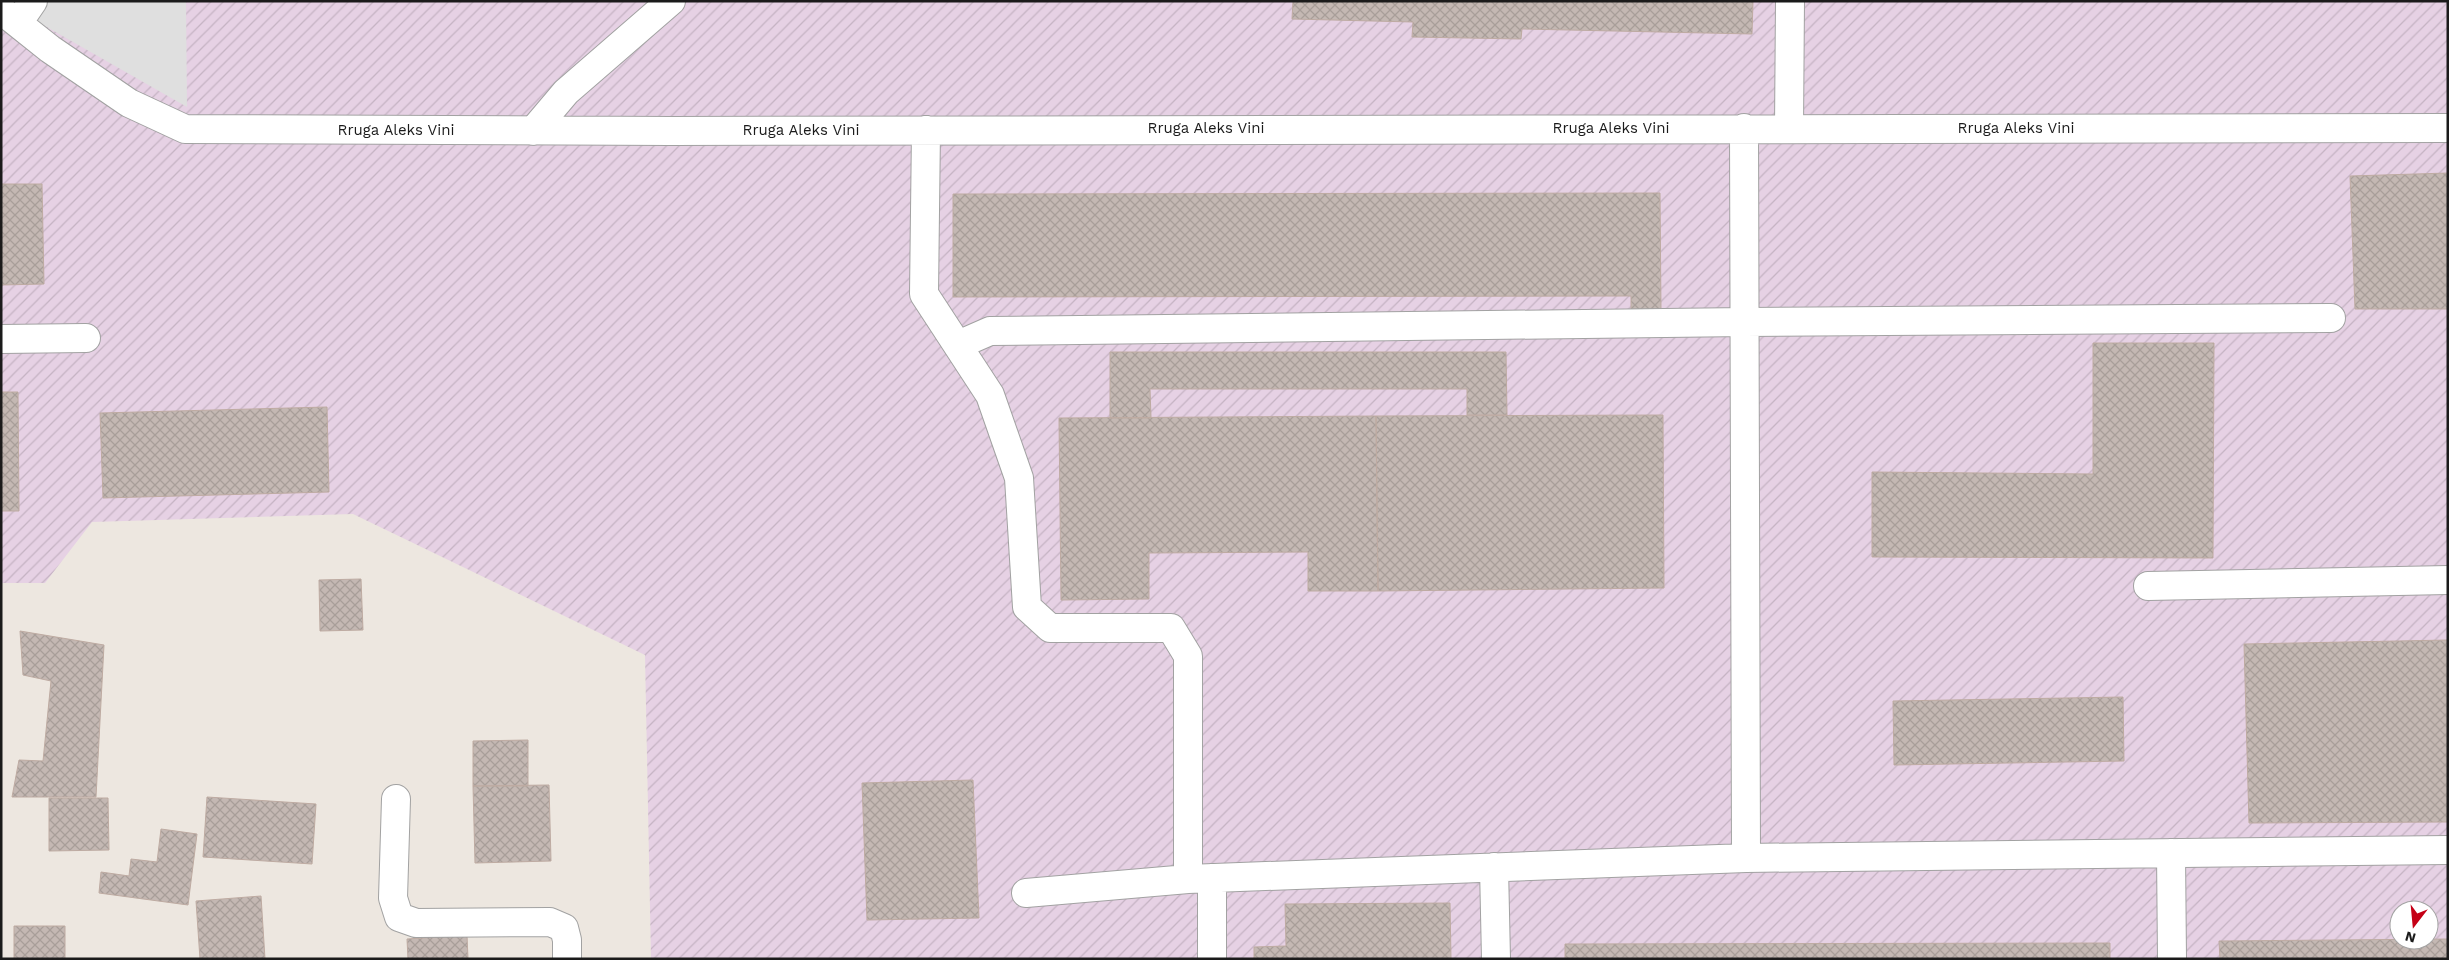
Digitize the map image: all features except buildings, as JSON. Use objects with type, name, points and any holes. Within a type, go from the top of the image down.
[{"type":"street","points":[[9,17],[33,1]]},
{"type":"street","points":[[533,130],[566,92],[671,1]]},
{"type":"street","points":[[1789,128],[1790,1]]},
{"type":"street","name":"Rruga Aleks Vini","points":[[9,17],[50,49],[129,103],[185,130],[2448,128]]},
{"type":"street","points":[[1744,128],[1746,858]]},
{"type":"street","points":[[926,130],[924,294],[990,395],[1019,478],[1027,607],[1050,628],[1171,628],[1188,656],[1200,879],[1212,959]]},
{"type":"street","points":[[958,345],[990,331],[1745,322],[2331,318]]},
{"type":"street","points":[[1,339],[86,338]]},
{"type":"street","points":[[2148,586],[2448,580]]},
{"type":"street","points":[[396,799],[393,898],[399,917],[416,923],[550,922],[564,928],[567,940],[567,959]]},
{"type":"street","points":[[1026,893],[1200,879],[1746,858],[2448,850]]},
{"type":"street","points":[[2170,853],[2172,959]]},
{"type":"street","points":[[1494,867],[1496,959]]},
{"type":"shaded area","points":[[1,1],[2448,1],[2448,959],[651,959],[645,655],[353,514],[92,522],[45,583],[1,583]]},
{"type":"shaded area","points":[[46,1],[186,1],[187,107],[31,18]]}]
